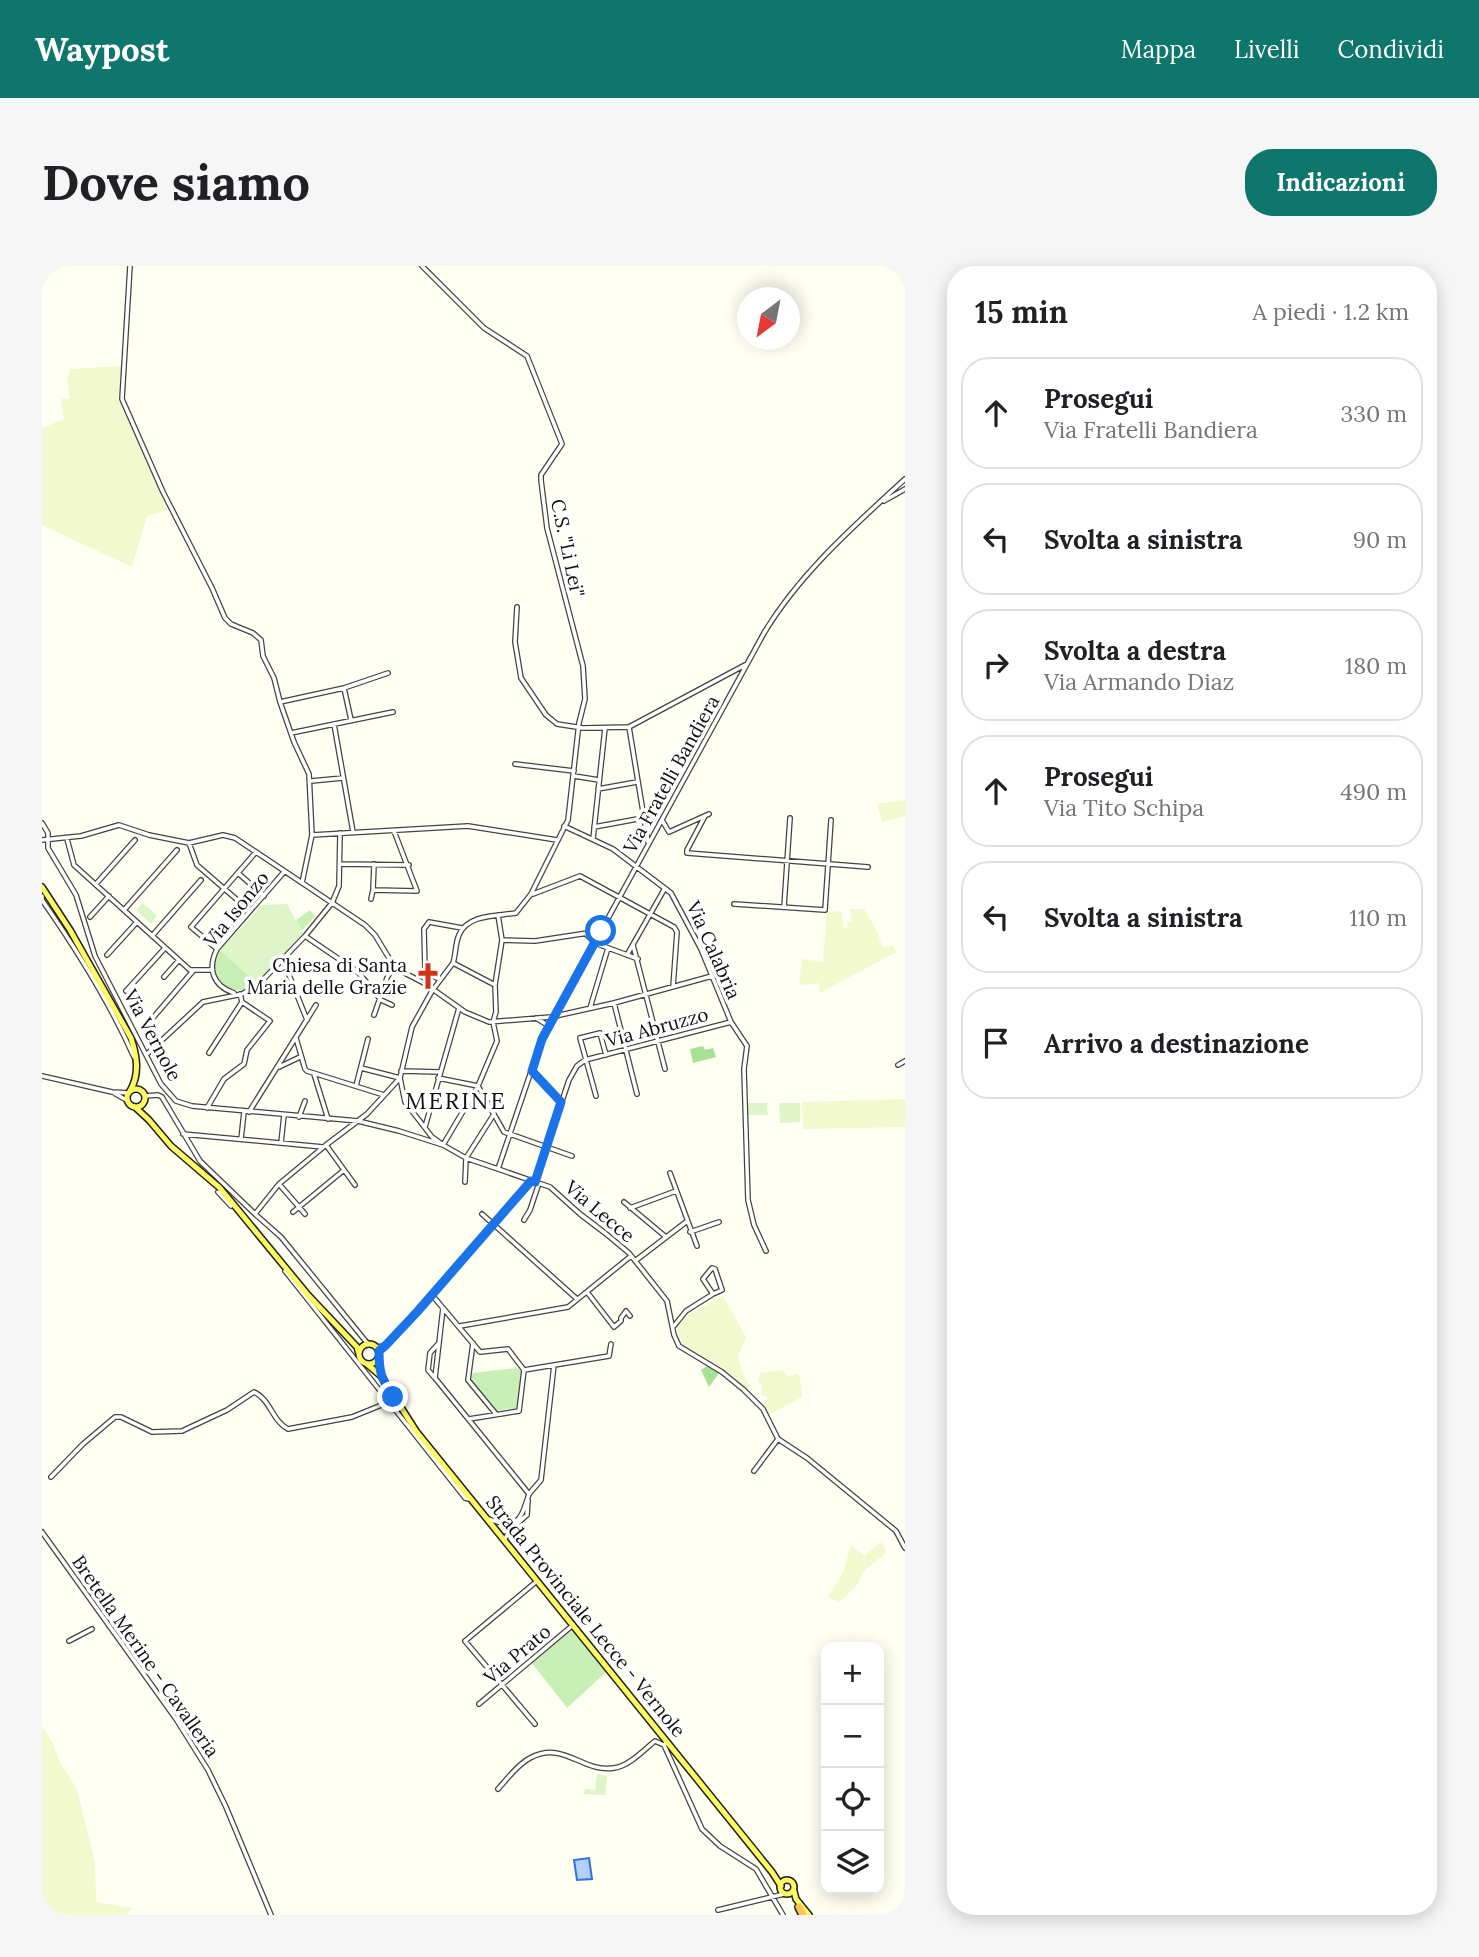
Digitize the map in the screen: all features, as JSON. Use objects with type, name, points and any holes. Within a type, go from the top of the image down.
[{"type":"highway","points":[[799,1907],[806,1915]]},
{"type":"main road","points":[[42,888],[44,901],[131,1038],[136,1074],[145,1096]]},
{"type":"main road","points":[[128,1101],[136,1074]]},
{"type":"main road","points":[[129,1092],[141,1090]]},
{"type":"main road","name":"Strada Provinciale Lecce - Vernole","points":[[145,1096],[144,1103],[149,1120]]},
{"type":"main road","name":"Strada Provinciale Lecce - Vernole","points":[[128,1101],[171,1146],[219,1188],[308,1295],[357,1347],[364,1365],[380,1376],[416,1431],[468,1499],[505,1541],[799,1907]]},
{"type":"main road","points":[[135,1107],[144,1103]]},
{"type":"main road","name":"Strada Provinciale Lecce - Vernole","points":[[349,1339],[377,1349],[380,1376]]},
{"type":"main road","points":[[359,1355],[366,1345]]},
{"type":"main road","points":[[364,1365],[377,1360]]},
{"type":"main road","name":"Strada Provinciale Lecce - Vernole","points":[[772,1872],[794,1884],[796,1899],[806,1915]]},
{"type":"main road","points":[[787,1880],[783,1890],[794,1891]]},
{"type":"street","points":[[130,266],[122,399],[163,492],[225,618],[261,640],[263,656],[274,678],[291,733],[311,781],[312,835],[302,883]]},
{"type":"street","name":"C.S. \"Li Lei\"","points":[[422,266],[484,328],[527,356],[561,440],[561,448],[541,475],[541,480],[550,540],[583,666],[585,699],[568,820],[531,894]]},
{"type":"street","points":[[864,518],[905,479]]},
{"type":"street","points":[[864,518],[892,495],[905,489]]},
{"type":"street","name":"Via Fratelli Bandiera","points":[[498,1169],[542,1039],[747,664],[787,598],[864,518]]},
{"type":"street","points":[[517,607],[516,642],[521,678],[546,715],[557,724],[580,728],[629,727],[747,664]]},
{"type":"street","points":[[280,702],[344,688],[388,673]]},
{"type":"street","points":[[344,688],[351,720]]},
{"type":"street","points":[[291,733],[393,712]]},
{"type":"street","points":[[334,724],[353,832]]},
{"type":"street","points":[[629,727],[649,845]]},
{"type":"street","points":[[593,839],[605,728]]},
{"type":"street","points":[[515,764],[599,779]]},
{"type":"street","points":[[311,781],[343,778]]},
{"type":"street","points":[[598,789],[638,782]]},
{"type":"street","points":[[662,820],[669,832],[707,815],[687,850],[688,853],[868,867]]},
{"type":"street","points":[[594,827],[643,818]]},
{"type":"street","points":[[784,907],[790,818]]},
{"type":"street","points":[[734,904],[825,910],[831,820]]},
{"type":"street","name":"Via Vernole","points":[[42,823],[48,833],[48,846],[76,895],[95,956],[162,1084],[172,1097],[186,1105],[207,1108],[359,1121],[443,1145]]},
{"type":"street","points":[[42,840],[66,839],[119,825],[157,837],[189,843],[229,836],[370,930],[393,967],[425,984],[459,1008],[478,1018],[494,1022],[546,1018],[614,1003],[712,976]]},
{"type":"street","points":[[312,835],[468,826],[556,840]]},
{"type":"street","name":"Via Calabria","points":[[564,826],[593,839],[637,866],[674,896],[731,1022],[747,1046],[744,1069],[748,1200],[754,1225],[766,1251]]},
{"type":"street","points":[[373,890],[417,891],[394,831]]},
{"type":"street","points":[[147,1054],[203,1003],[257,986],[304,936],[332,903],[339,886],[340,833]]},
{"type":"street","points":[[66,839],[74,865],[152,936],[193,971],[211,970]]},
{"type":"street","points":[[52,849],[58,840]]},
{"type":"street","points":[[96,884],[135,840]]},
{"type":"street","points":[[189,843],[197,865],[250,911]]},
{"type":"street","points":[[124,910],[177,850]]},
{"type":"street","points":[[217,949],[191,927],[256,852]]},
{"type":"street","points":[[340,864],[409,865]]},
{"type":"street","points":[[371,899],[374,864]]},
{"type":"street","name":"Via Isonzo","points":[[238,994],[217,984],[211,970],[213,958],[217,949],[284,872]]},
{"type":"street","points":[[238,873],[264,896]]},
{"type":"street","points":[[440,980],[425,971],[424,929],[429,922],[462,928],[482,917],[516,913],[531,894],[580,876],[677,930],[673,987]]},
{"type":"street","points":[[152,936],[201,880]]},
{"type":"street","points":[[627,955],[665,888]]},
{"type":"street","points":[[90,917],[109,896]]},
{"type":"street","points":[[443,1145],[478,1086],[497,1041],[494,1022],[495,985],[502,940],[499,915]]},
{"type":"street","points":[[107,955],[137,922]]},
{"type":"street","points":[[462,928],[453,963],[495,985]]},
{"type":"street","points":[[502,940],[535,941],[601,931]]},
{"type":"street","points":[[583,934],[595,943],[638,959]]},
{"type":"street","points":[[304,936],[358,972],[381,1000],[391,1005]]},
{"type":"street","points":[[633,945],[665,1069]]},
{"type":"street","points":[[126,991],[165,947]]},
{"type":"street","points":[[590,1008],[608,948]]},
{"type":"street","points":[[164,977],[179,960]]},
{"type":"street","points":[[283,960],[307,1020]]},
{"type":"street","name":"Via Lecce","points":[[453,963],[432,990],[412,1027],[400,1078],[405,1102],[443,1145],[466,1158],[550,1187],[559,1194],[631,1255],[667,1301],[674,1326]]},
{"type":"street","points":[[374,1015],[393,967]]},
{"type":"street","points":[[146,1026],[193,971]]},
{"type":"street","points":[[207,1108],[221,1083],[244,1064],[247,1050],[270,1021],[242,1002],[238,994]]},
{"type":"street","points":[[209,1053],[242,1002]]},
{"type":"street","points":[[614,1003],[637,1094]]},
{"type":"street","points":[[242,1139],[247,1112],[316,1006]]},
{"type":"street","points":[[425,1127],[459,1008]]},
{"type":"street","points":[[534,1017],[550,1026]]},
{"type":"street","name":"Via Abruzzo","points":[[596,1096],[586,1060],[731,1022]]},
{"type":"street","points":[[524,1220],[530,1210],[535,1182],[571,1074],[586,1060],[580,1038],[600,1033],[606,1055]]},
{"type":"street","points":[[296,1038],[305,1069],[384,1095]]},
{"type":"street","points":[[356,1086],[368,1039]]},
{"type":"street","points":[[277,1068],[301,1057]]},
{"type":"street","points":[[898,1065],[905,1061]]},
{"type":"street","points":[[255,1214],[279,1184],[367,1114],[400,1078],[361,1068]]},
{"type":"street","points":[[401,1071],[440,1072]]},
{"type":"street","points":[[532,1071],[561,1102]]},
{"type":"street","points":[[313,1073],[328,1119]]},
{"type":"street","points":[[42,1076],[112,1092],[129,1092]]},
{"type":"street","points":[[438,1078],[478,1086],[504,1132],[572,1156]]},
{"type":"street","points":[[112,1092],[128,1101]]},
{"type":"street","points":[[145,1096],[158,1095],[200,1161],[281,1237],[366,1345]]},
{"type":"street","points":[[299,1116],[305,1101]]},
{"type":"street","points":[[465,1182],[466,1158],[494,1114]]},
{"type":"street","points":[[281,1143],[284,1115]]},
{"type":"street","points":[[183,1134],[325,1146],[355,1185]]},
{"type":"street","points":[[293,1212],[344,1170]]},
{"type":"street","points":[[670,1172],[696,1247]]},
{"type":"street","points":[[377,1349],[386,1345],[535,1182]]},
{"type":"street","points":[[279,1184],[305,1214]]},
{"type":"street","points":[[630,1208],[676,1191]]},
{"type":"street","points":[[218,1192],[330,1325],[352,1358],[364,1365],[389,1402],[468,1499]]},
{"type":"street","points":[[624,1202],[666,1237]]},
{"type":"street","points":[[482,1214],[578,1299]]},
{"type":"street","points":[[635,1261],[686,1222]]},
{"type":"street","points":[[690,1232],[719,1222]]},
{"type":"street","points":[[460,1326],[565,1308],[631,1255]]},
{"type":"street","points":[[713,1294],[703,1279],[712,1268],[715,1269],[722,1290],[686,1311],[674,1326],[674,1335],[680,1346],[722,1372],[754,1399],[763,1409],[778,1439],[807,1458],[896,1531],[905,1548]]},
{"type":"street","points":[[587,1292],[614,1327],[626,1311],[630,1316]]},
{"type":"street","points":[[432,1295],[480,1352],[508,1349],[524,1370],[519,1411],[469,1419]]},
{"type":"street","points":[[443,1308],[435,1378],[528,1496],[527,1515],[509,1531],[505,1541]]},
{"type":"street","points":[[473,1343],[468,1380],[496,1414]]},
{"type":"street","points":[[524,1370],[610,1356],[611,1344]]},
{"type":"street","points":[[352,1358],[359,1355]]},
{"type":"street","points":[[497,1532],[504,1525],[522,1516],[528,1496],[541,1480],[554,1366]]},
{"type":"street","points":[[51,1477],[83,1444],[115,1417],[154,1432],[182,1431],[227,1410],[254,1392],[260,1395],[283,1427],[290,1429],[352,1417],[389,1402]]},
{"type":"street","points":[[754,1471],[778,1439]]},
{"type":"street","points":[[485,1518],[504,1525]]},
{"type":"street","points":[[497,1532],[509,1531]]},
{"type":"street","name":"Bretella Merine - Cavalleria","points":[[42,1532],[176,1719],[208,1770],[271,1915]]},
{"type":"street","points":[[535,1724],[465,1641],[537,1581]]},
{"type":"street","name":"Via Prato","points":[[479,1704],[573,1625]]},
{"type":"street","points":[[69,1641],[92,1629]]},
{"type":"street","points":[[498,1788],[530,1758],[560,1752],[581,1763],[613,1769],[622,1766],[655,1741],[666,1744],[702,1829],[724,1850],[753,1866],[775,1895],[783,1915]]},
{"type":"street","points":[[718,1910],[775,1895],[783,1890]]},
{"type":"green space","points":[[122,366],[118,398],[170,509],[147,516],[132,567],[42,525],[42,428],[64,419],[61,399],[70,398],[67,380],[71,369]]},
{"type":"green space","points":[[905,800],[905,816],[882,822],[877,804]]},
{"type":"green space","points":[[143,903],[157,916],[151,924],[136,910]]},
{"type":"green space","points":[[287,904],[303,933],[257,983],[220,950],[262,905]]},
{"type":"green space","points":[[850,909],[864,909],[882,946],[886,948],[893,945],[896,952],[820,993],[819,983],[799,985],[802,959],[823,962],[827,912],[841,911],[844,928],[848,928],[847,922],[852,921]]},
{"type":"green space","points":[[310,910],[315,916],[302,931],[296,920]]},
{"type":"green space","points":[[220,950],[257,983],[248,989],[239,990],[230,989],[223,984],[215,969]]},
{"type":"green space","points":[[703,1046],[705,1050],[713,1048],[716,1057],[693,1063],[690,1049]]},
{"type":"green space","points":[[905,1099],[905,1127],[803,1129],[802,1102]]},
{"type":"green space","points":[[748,1103],[767,1103],[768,1115],[748,1115]]},
{"type":"green space","points":[[779,1103],[800,1103],[800,1122],[780,1123]]},
{"type":"green space","points":[[723,1296],[746,1337],[738,1356],[750,1387],[747,1390],[713,1364],[685,1348],[679,1337],[677,1327],[689,1314]]},
{"type":"green space","points":[[707,1366],[719,1373],[709,1387],[701,1370]]},
{"type":"green space","points":[[517,1368],[522,1372],[518,1408],[495,1411],[471,1380],[472,1373]]},
{"type":"green space","points":[[782,1370],[789,1377],[797,1373],[802,1397],[768,1415],[763,1405],[768,1398],[761,1395],[762,1387],[758,1380],[760,1373]]},
{"type":"green space","points":[[881,1542],[887,1552],[865,1570],[856,1586],[840,1602],[828,1597],[843,1573],[851,1545],[864,1556]]},
{"type":"green space","points":[[572,1629],[606,1672],[567,1708],[532,1663]]},
{"type":"green space","points":[[42,1726],[60,1763],[77,1789],[95,1863],[96,1902],[132,1908],[127,1915],[42,1915]]},
{"type":"green space","points":[[597,1774],[607,1776],[605,1795],[584,1794],[585,1789],[595,1790]]},
{"type":"water","points":[[589,1858],[592,1879],[577,1880],[574,1860]]},
{"type":"place","name":"Chiesa di Santa Maria delle Grazie","points":[[428,976]]},
{"type":"district","name":"MERINE","points":[[456,1100]]},
{"type":"route","points":[[393,1397],[380,1376],[377,1360],[379,1351],[417,1312],[531,1181],[535,1182],[561,1102],[532,1071],[542,1039],[601,931]]}]
